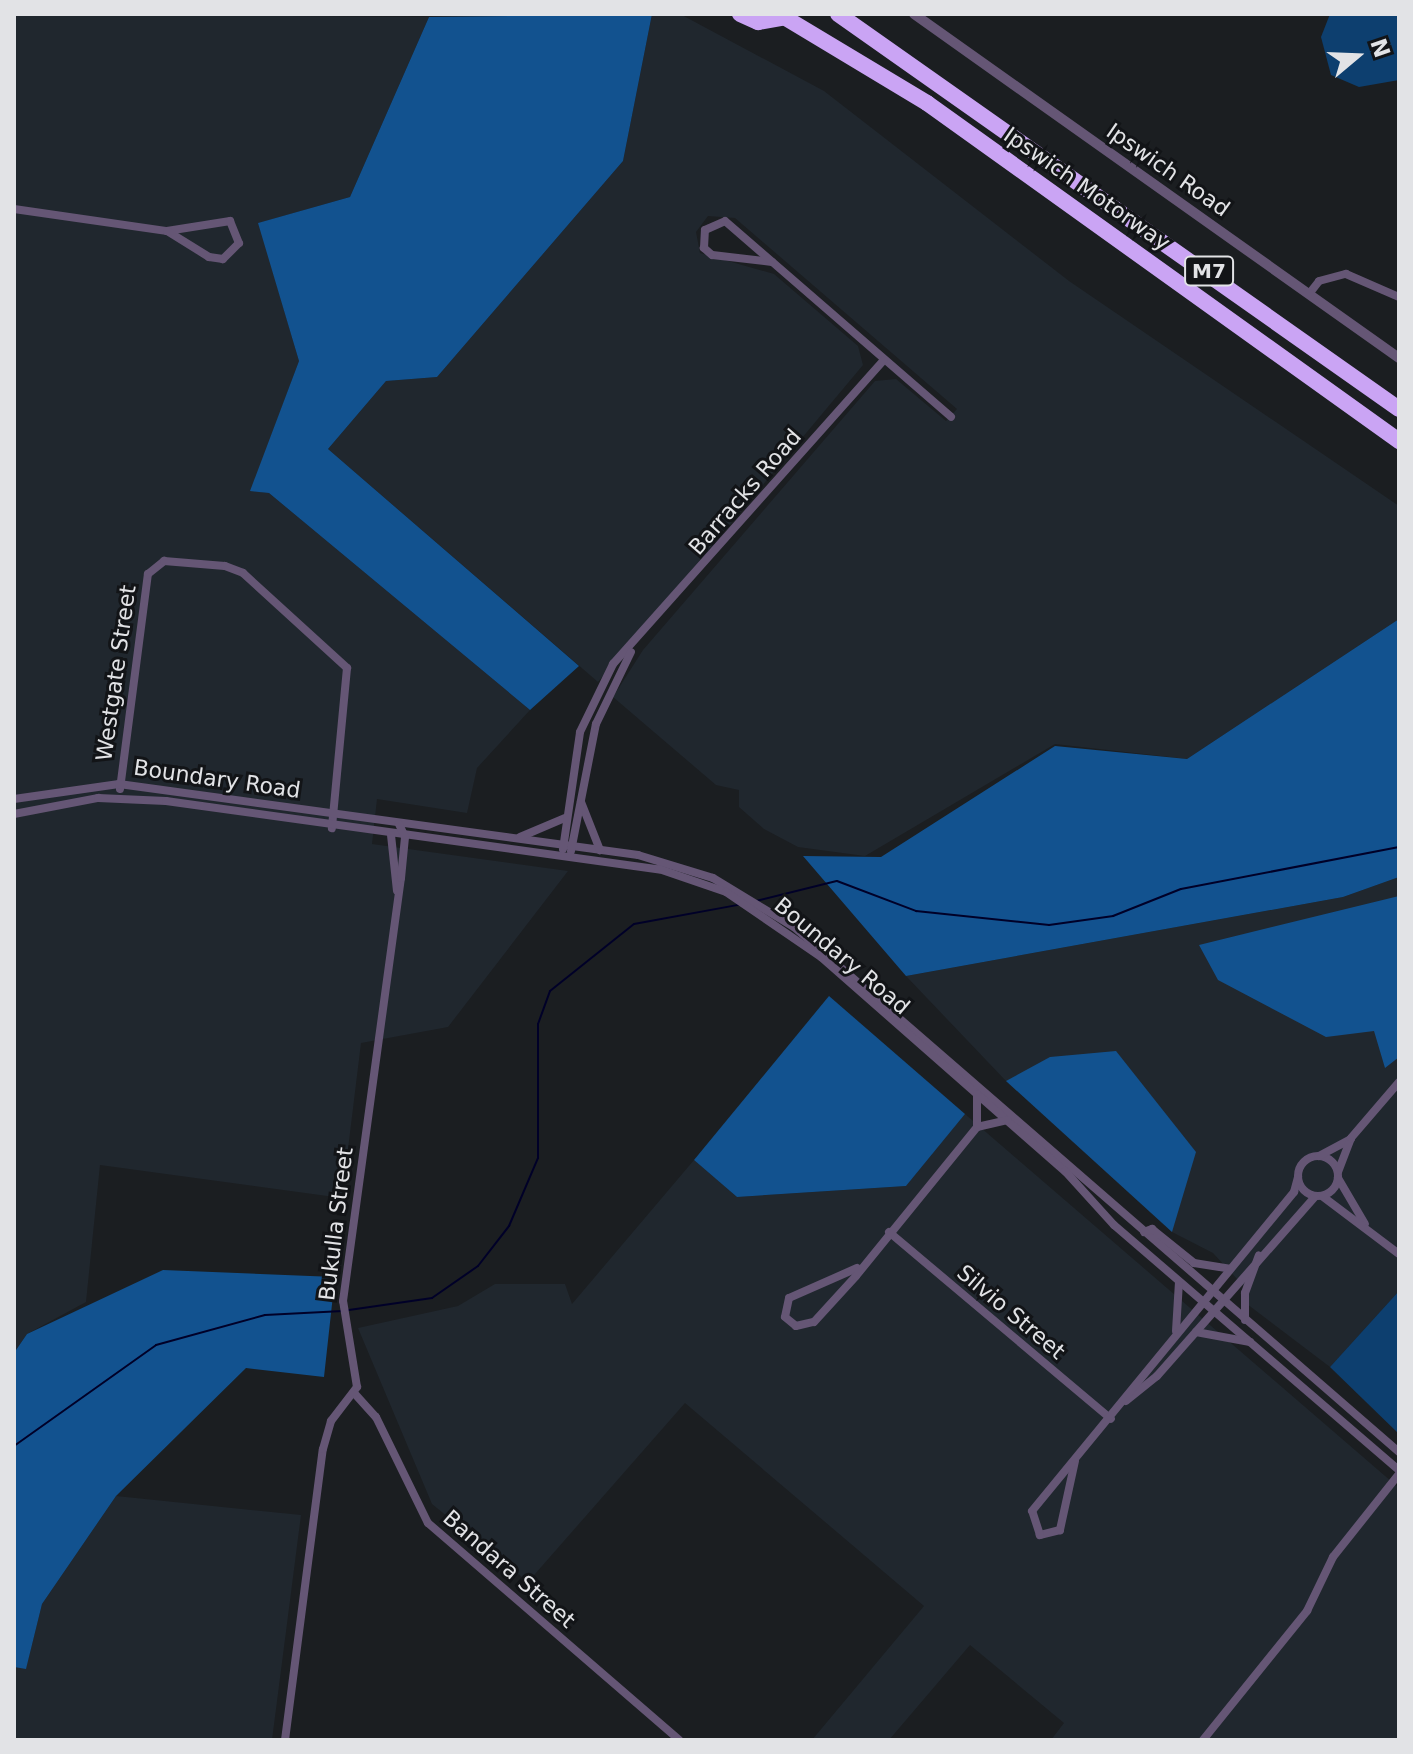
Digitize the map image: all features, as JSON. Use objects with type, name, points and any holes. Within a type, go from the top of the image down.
[{"type":"highway","points":[[740,14],[758,22],[782,16]]},
{"type":"highway","name":"Ipswich Motorway","points":[[838,14],[1399,409]]},
{"type":"highway","name":"Ipswich Motorway","points":[[782,16],[950,120],[1399,441]]},
{"type":"street","name":"Ipswich Road","points":[[914,14],[1399,358]]},
{"type":"street","points":[[14,209],[167,231],[230,221],[239,243],[223,259],[209,257],[167,231]]},
{"type":"street","points":[[772,262],[712,255],[704,248],[705,230],[725,221],[951,417]]},
{"type":"street","points":[[1309,294],[1319,281],[1346,274],[1399,297]]},
{"type":"street","name":"Barracks Road","points":[[565,858],[562,844],[565,818],[590,705],[613,664],[633,649],[884,360]]},
{"type":"street","name":"Westgate Street","points":[[121,798],[119,784],[148,574],[164,561],[225,566],[243,573],[347,668],[332,828]]},
{"type":"street","name":"Barracks Road","points":[[574,847],[596,724],[633,649]]},
{"type":"street","name":"Boundary Road","points":[[14,799],[119,784],[600,850],[710,881],[768,916],[824,956],[1399,1452]]},
{"type":"street","name":"Boundary Road","points":[[14,814],[121,798],[659,869],[710,881]]},
{"type":"street","points":[[581,802],[600,850]]},
{"type":"street","points":[[519,837],[565,818]]},
{"type":"street","points":[[391,835],[399,824],[405,837]]},
{"type":"street","name":"Bukulla Street","points":[[391,835],[397,891]]},
{"type":"street","name":"Bukulla Street","points":[[355,1394],[342,1318],[343,1301],[405,837]]},
{"type":"street","points":[[565,858],[574,847]]},
{"type":"street","name":"Boundary Road","points":[[824,956],[1008,1120],[1178,1281],[1399,1472]]},
{"type":"street","points":[[1075,1461],[1060,1530],[1040,1535],[1032,1511],[1126,1401],[1176,1332],[1230,1269],[1298,1177],[1307,1160],[1351,1138],[1399,1082]]},
{"type":"street","points":[[977,1094],[977,1127]]},
{"type":"street","points":[[857,1268],[789,1298],[785,1317],[796,1326],[814,1322],[977,1127],[1008,1120]]},
{"type":"street","points":[[1126,1401],[1194,1333],[1259,1255],[1338,1175],[1351,1138]]},
{"type":"street","points":[[1319,1156],[1338,1175],[1365,1225]]},
{"type":"street","points":[[1298,1177],[1319,1196],[1365,1225],[1399,1254]]},
{"type":"street","points":[[1144,1232],[1152,1229],[1194,1263],[1230,1269]]},
{"type":"street","name":"Silvio Street","points":[[889,1232],[1111,1419]]},
{"type":"street","points":[[1245,1320],[1245,1293],[1259,1255]]},
{"type":"street","points":[[1176,1332],[1178,1281]]},
{"type":"street","points":[[1194,1333],[1250,1342]]},
{"type":"street","points":[[285,1740],[323,1449],[331,1421],[355,1394]]},
{"type":"street","name":"Bandara Street","points":[[355,1394],[376,1417],[428,1523],[679,1740]]},
{"type":"street","points":[[1203,1740],[1307,1611],[1345,1538],[1399,1472]]},
{"type":"shaded area","points":[[14,14],[429,17],[350,197],[259,223],[299,361],[251,491],[269,493],[530,710],[477,768],[467,813],[377,799],[372,844],[568,871],[448,1027],[361,1043],[342,1198],[100,1165],[86,1302],[27,1334],[14,1353]]},
{"type":"shaded area","points":[[652,14],[680,14],[824,91],[1069,281],[1399,506],[1399,619],[1187,759],[1055,744],[865,856],[798,847],[764,829],[739,807],[739,790],[716,785],[613,697],[643,650],[875,381],[896,379],[946,421],[957,409],[735,218],[708,216],[696,232],[700,253],[774,274],[858,346],[863,365],[598,682],[328,449],[386,381],[437,377],[623,161]]},
{"type":"shaded area","points":[[652,14],[623,161],[437,377],[386,381],[328,449],[579,666],[530,710],[269,493],[250,491],[299,361],[258,223],[350,197],[429,17]]},
{"type":"shaded area","points":[[1330,14],[1399,14],[1399,80],[1359,87],[1331,75],[1321,37]]},
{"type":"shaded area","points":[[1399,619],[1399,877],[1343,897],[906,976],[803,856],[881,857],[1055,746],[1187,759]]},
{"type":"shaded area","points":[[1399,877],[1399,1291],[1330,1367],[1247,1304],[1249,1292],[1213,1253],[1172,1232],[1006,1081],[906,976],[1343,897]]},
{"type":"shaded area","points":[[1399,896],[1399,1057],[1385,1068],[1374,1031],[1326,1037],[1218,980],[1199,945]]},
{"type":"shaded area","points":[[829,996],[965,1114],[906,1186],[737,1197],[694,1160]]},
{"type":"shaded area","points":[[1116,1051],[1196,1152],[1172,1232],[1006,1081],[1050,1057]]},
{"type":"shaded area","points":[[965,1114],[1399,1488],[1399,1740],[1051,1740],[1064,1723],[970,1645],[889,1740],[812,1740],[924,1606],[685,1403],[528,1582],[432,1504],[358,1328],[458,1306],[495,1284],[565,1284],[572,1304],[694,1160],[737,1197],[906,1186]]},
{"type":"shaded area","points":[[163,1270],[335,1277],[324,1377],[246,1368],[116,1496],[42,1604],[26,1669],[14,1667],[14,1353],[27,1334]]},
{"type":"shaded area","points":[[1399,1291],[1399,1434],[1330,1367]]},
{"type":"shaded area","points":[[116,1496],[301,1515],[272,1740],[14,1740],[14,1667],[26,1668],[42,1604]]},
{"type":"waterway","points":[[756,901],[837,881],[916,911],[1049,925],[1113,916],[1181,889],[1399,847]]},
{"type":"waterway","points":[[349,1310],[432,1298],[478,1266],[509,1226],[538,1158],[538,1024],[550,991],[634,924],[738,905]]},
{"type":"waterway","points":[[14,1446],[156,1345],[265,1315],[343,1311]]}]
